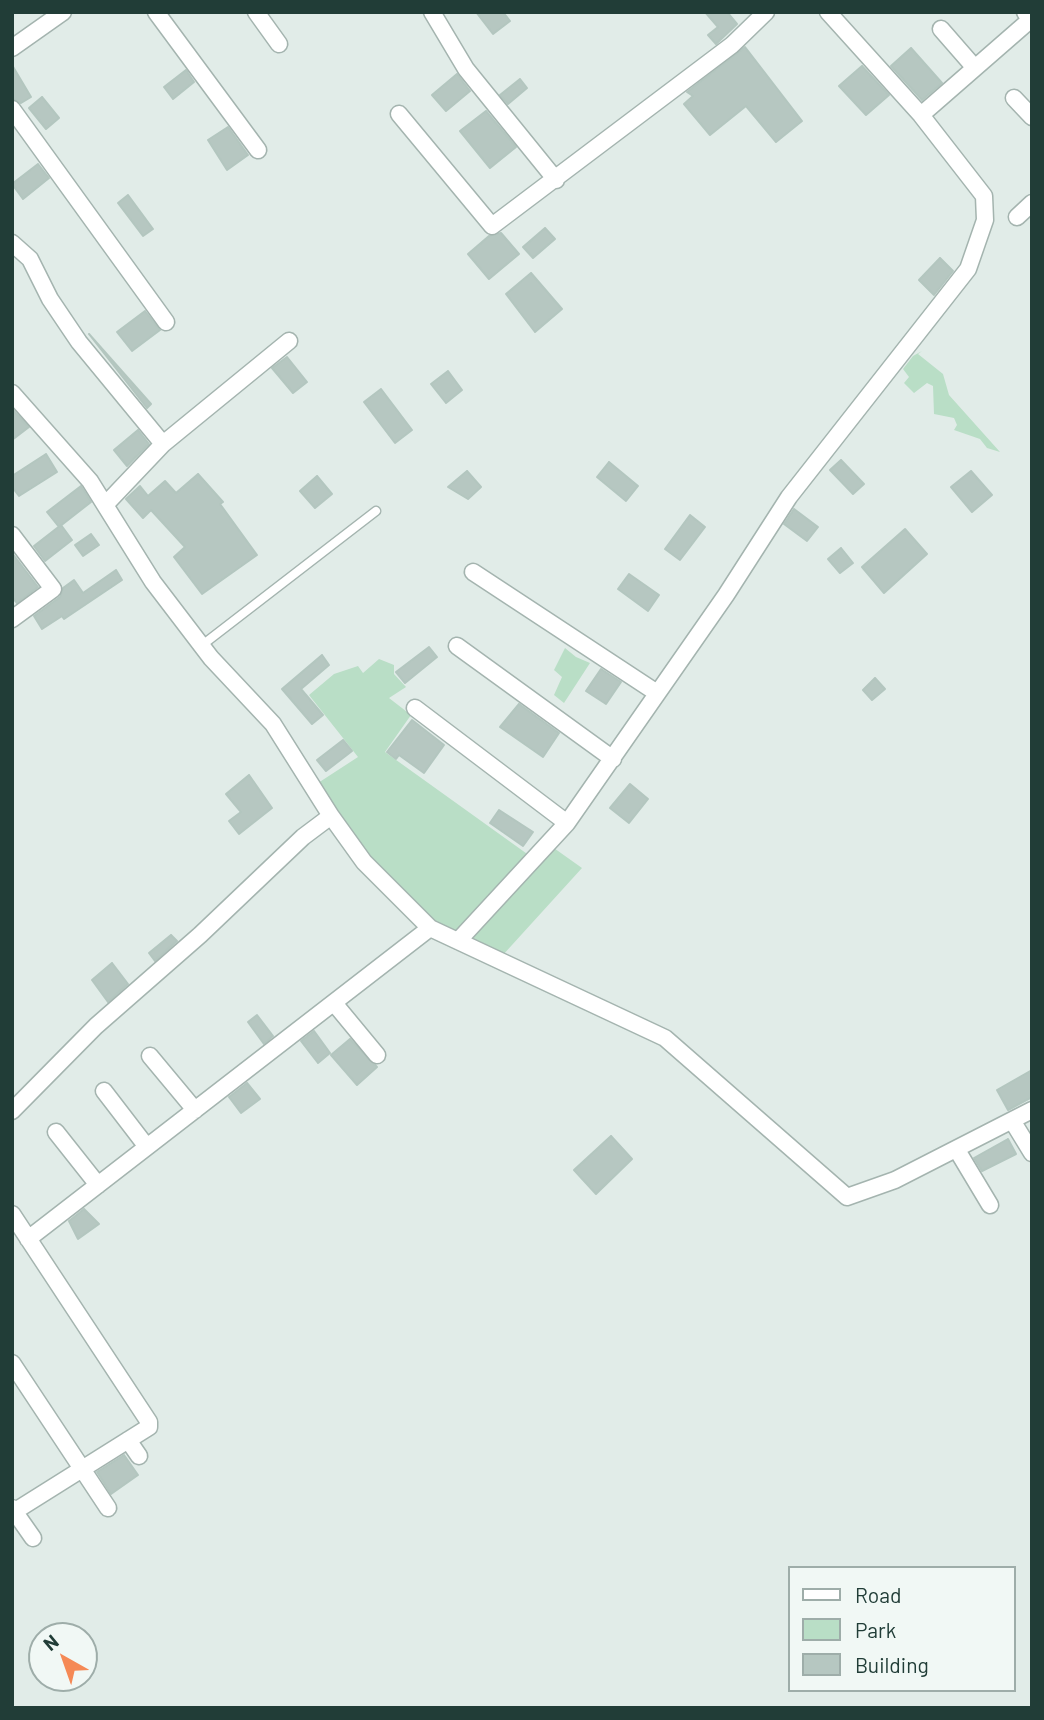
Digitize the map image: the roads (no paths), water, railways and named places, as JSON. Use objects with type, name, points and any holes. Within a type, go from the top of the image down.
[{"type":"street","points":[[12,48],[63,12]]},
{"type":"street","points":[[156,12],[258,150]]},
{"type":"street","points":[[256,12],[279,44]]},
{"type":"street","points":[[452,12],[435,18],[466,69],[556,180]]},
{"type":"street","points":[[399,114],[492,226],[732,45],[766,12]]},
{"type":"street","points":[[458,941],[567,823],[789,496],[968,269],[985,220],[987,202],[921,115],[828,12]]},
{"type":"street","points":[[921,115],[1030,20],[1025,12]]},
{"type":"street","points":[[941,29],[975,68]]},
{"type":"street","points":[[1014,98],[1032,117]]},
{"type":"street","points":[[12,109],[166,322]]},
{"type":"street","points":[[1017,218],[1032,203]]},
{"type":"street","points":[[12,243],[30,259],[50,299],[79,342],[163,444]]},
{"type":"street","points":[[106,504],[163,444],[289,341]]},
{"type":"street","points":[[12,393],[68,453],[106,504],[153,582],[201,646],[273,724],[331,816],[364,862],[430,928],[665,1038],[847,1197],[895,1180],[1032,1110]]},
{"type":"street","points":[[12,535],[53,589],[12,620]]},
{"type":"street","points":[[472,572],[657,693]]},
{"type":"street","points":[[457,646],[612,759]]},
{"type":"street","points":[[415,708],[567,823]]},
{"type":"street","points":[[12,1111],[96,1026],[200,935],[303,837],[331,816]]},
{"type":"street","points":[[28,1239],[430,928]]},
{"type":"street","points":[[334,1003],[377,1055]]},
{"type":"street","points":[[150,1056],[195,1110]]},
{"type":"street","points":[[104,1091],[147,1147]]},
{"type":"street","points":[[1013,1122],[1032,1153]]},
{"type":"street","points":[[56,1132],[98,1185]]},
{"type":"street","points":[[957,1150],[989,1205]]},
{"type":"street","points":[[12,1214],[149,1422],[149,1427],[13,1511],[33,1538]]},
{"type":"street","points":[[12,1363],[108,1508]]},
{"type":"street","points":[[128,1440],[138,1456]]},
{"type":"lane","points":[[201,646],[376,511]]}]
